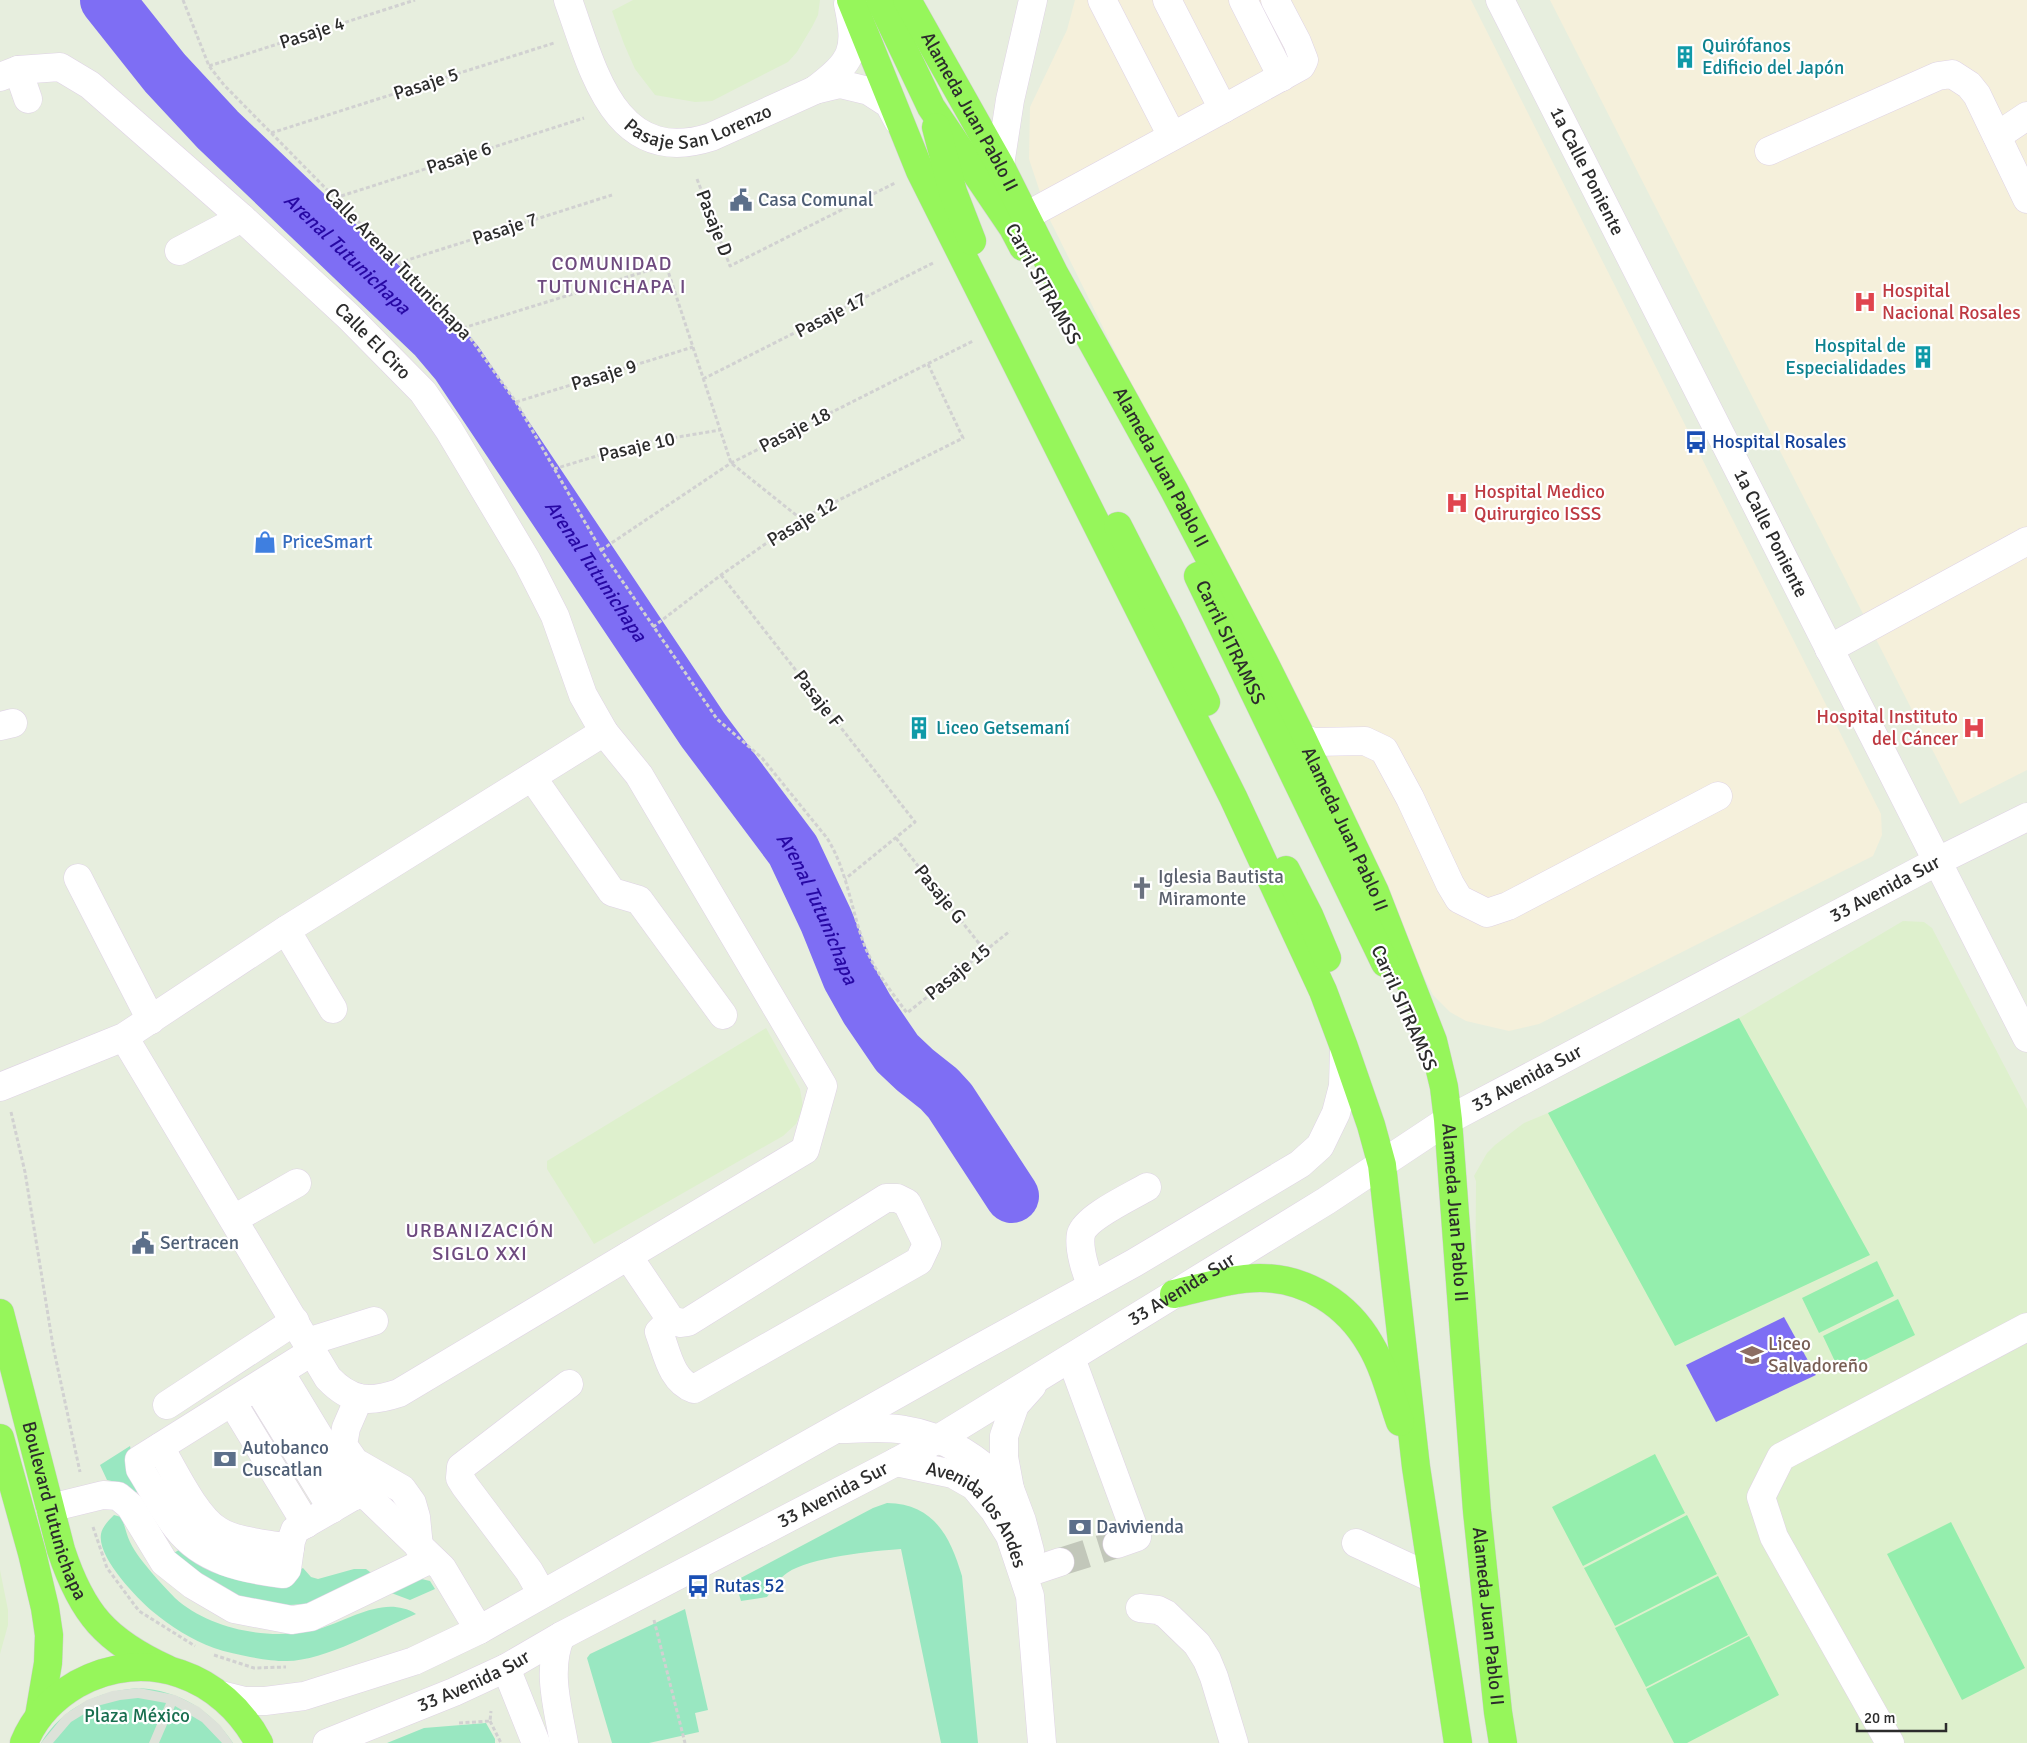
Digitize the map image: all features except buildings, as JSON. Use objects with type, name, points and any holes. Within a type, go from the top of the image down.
[{"type":"main road","points":[[851,0],[920,171],[1233,797],[1323,991],[1372,1125],[1382,1165],[1416,1467],[1458,1743]]},
{"type":"main road","name":"Carril SITRAMSS","points":[[880,0],[931,106],[1013,228],[1044,284],[1214,606],[1411,1016],[1448,1120]]},
{"type":"main road","name":"Alameda Juan Pablo II","points":[[907,0],[1000,165],[1054,273],[1200,541],[1302,738],[1375,892],[1433,1041],[1444,1086],[1448,1120],[1477,1511],[1498,1712],[1503,1743]]},
{"type":"main road","name":"Carril SITRAMSS","points":[[931,106],[953,192],[977,255],[1163,612],[1309,915],[1375,1077],[1380,1096],[1380,1109],[1372,1125]]},
{"type":"main road","points":[[1174,1294],[1216,1284],[1260,1278],[1295,1282],[1316,1291],[1334,1302],[1354,1322],[1370,1344],[1416,1467]]},
{"type":"main road","name":"Boulevard Tutunichapa","points":[[0,1313],[50,1508],[71,1581],[88,1610],[110,1635],[137,1655],[205,1684],[221,1695],[243,1717],[259,1743]]},
{"type":"main road","name":"Boulevard Tutunichapa","points":[[0,1438],[32,1553],[45,1608],[48,1635],[48,1663],[39,1716]]},
{"type":"main road","points":[[24,1743],[39,1716],[70,1688],[88,1678],[126,1668],[167,1669]]},
{"type":"street","name":"Pasaje San Lorenzo","points":[[568,0],[597,81],[621,119],[644,137],[676,144],[703,139],[815,90],[840,84],[869,90],[889,104],[904,134]]},
{"type":"street","name":"Pasaje San Lorenzo","points":[[815,90],[834,76],[845,63],[852,49],[853,27],[847,0]]},
{"type":"street","points":[[1000,165],[1010,100],[1033,0]]},
{"type":"street","points":[[1102,0],[1172,136]]},
{"type":"street","points":[[1167,0],[1223,109]]},
{"type":"street","points":[[1243,0],[1282,77]]},
{"type":"street","points":[[1021,207],[1103,175],[1301,66],[1304,60],[1298,42],[1275,0]]},
{"type":"street","name":"1a Calle Poniente","points":[[1500,0],[2027,1038]]},
{"type":"street","name":"Calle El Ciro","points":[[9,73],[60,67],[90,85],[242,218],[348,316],[423,392],[449,430],[527,561],[555,616],[583,695],[604,732],[639,775],[823,1086],[805,1150],[399,1393],[380,1399],[359,1398]]},
{"type":"street","points":[[9,73],[28,99]]},
{"type":"street","points":[[1769,151],[1938,76],[1952,74],[1969,85],[1977,95],[2027,199]]},
{"type":"street","points":[[1997,136],[2027,116]]},
{"type":"street","points":[[179,251],[242,218]]},
{"type":"street","points":[[1829,649],[2027,541]]},
{"type":"street","points":[[0,1087],[124,1037],[286,930],[604,732]]},
{"type":"street","points":[[1302,738],[1314,742],[1366,741],[1384,750],[1410,798],[1450,884],[1459,899],[1487,913],[1508,906],[1718,796]]},
{"type":"street","points":[[532,777],[612,892],[639,900],[723,1015]]},
{"type":"street","name":"33 Avenida Sur","points":[[327,1743],[454,1692],[506,1668],[561,1636],[896,1462],[938,1439],[1071,1358],[1382,1165],[1448,1120],[1938,861],[2027,817]]},
{"type":"street","points":[[78,878],[151,1020]]},
{"type":"street","points":[[286,930],[333,1008]]},
{"type":"street","points":[[124,1037],[328,1378],[338,1389],[350,1396],[359,1398],[345,1434],[343,1445],[355,1462],[402,1489],[412,1503],[425,1553]]},
{"type":"street","points":[[221,1695],[245,1701],[265,1701],[304,1696],[414,1660],[480,1630],[1092,1286],[1300,1164],[1320,1146],[1336,1113],[1343,1086],[1344,1047]]},
{"type":"street","points":[[234,1219],[297,1183]]},
{"type":"street","points":[[1092,1286],[1083,1267],[1081,1234],[1086,1225],[1095,1218],[1147,1187]]},
{"type":"street","points":[[628,1256],[671,1320],[680,1323],[688,1322],[886,1198],[897,1198],[907,1203],[927,1244],[919,1261],[694,1389],[684,1386],[675,1376],[659,1332],[671,1320]]},
{"type":"street","points":[[167,1405],[305,1338],[374,1321]]},
{"type":"street","points":[[1890,1743],[1774,1537],[1761,1497],[1781,1457],[2027,1327]]},
{"type":"street","points":[[305,1338],[250,1391],[139,1460],[140,1469],[177,1528],[190,1541],[209,1554],[231,1565],[283,1574],[313,1525],[359,1493],[368,1498],[442,1568],[480,1630]]},
{"type":"street","points":[[1071,1358],[1137,1537],[1117,1544]]},
{"type":"street","name":"Avenida los Andes","points":[[1041,1376],[1015,1405],[1004,1436],[1004,1457],[1010,1489],[1042,1576],[1042,1743]]},
{"type":"street","points":[[542,1594],[529,1571],[465,1486],[460,1478],[461,1467],[569,1384]]},
{"type":"street","points":[[250,1391],[313,1525]]},
{"type":"street","points":[[250,1391],[313,1525]]},
{"type":"street","points":[[835,1429],[905,1430],[938,1439],[966,1453],[1010,1489]]},
{"type":"street","points":[[160,1448],[224,1521],[313,1525]]},
{"type":"street","name":"Avenida los Andes","points":[[896,1462],[953,1474],[974,1486],[1042,1576]]},
{"type":"street","points":[[50,1508],[102,1495],[118,1496],[130,1506],[164,1562],[193,1585],[234,1609],[292,1620],[311,1618],[425,1553]]},
{"type":"street","points":[[1356,1542],[1432,1578]]},
{"type":"street","points":[[1140,1608],[1158,1610],[1166,1614],[1197,1644],[1207,1660],[1214,1677],[1234,1743]]},
{"type":"street","points":[[561,1636],[556,1648],[555,1682],[564,1743]]},
{"type":"street","points":[[506,1668],[536,1743]]},
{"type":"path","name":"Calle Arenal Tutunichapa","points":[[183,0],[209,66],[224,85],[463,328],[516,402],[601,550],[717,718],[762,758],[827,838],[834,849],[845,880],[864,944],[874,964],[907,1013]]},
{"type":"path","name":"Pasaje 4","points":[[209,66],[415,0]]},
{"type":"path","name":"Pasaje 5","points":[[271,133],[580,34]]},
{"type":"path","name":"Pasaje 6","points":[[335,198],[584,118]]},
{"type":"path","name":"Pasaje D","points":[[697,179],[730,266],[920,171]]},
{"type":"path","name":"Pasaje 7","points":[[398,263],[612,195]]},
{"type":"path","name":"Pasaje 17","points":[[703,379],[958,250]]},
{"type":"path","points":[[463,328],[666,264],[730,462],[801,519]]},
{"type":"path","name":"Pasaje 18","points":[[601,550],[730,462],[998,328]]},
{"type":"path","name":"Pasaje 9","points":[[516,402],[693,347]]},
{"type":"path","name":"Pasaje 12","points":[[654,627],[721,575],[801,519],[963,438],[928,364]]},
{"type":"path","name":"Pasaje 10","points":[[554,469],[636,444],[720,430]]},
{"type":"path","name":"Pasaje F","points":[[721,575],[915,822],[896,838]]},
{"type":"path","points":[[845,880],[896,838]]},
{"type":"path","name":"Pasaje G","points":[[896,838],[985,951]]},
{"type":"path","name":"Pasaje 15","points":[[907,1013],[1010,931]]},
{"type":"path","points":[[645,1593],[685,1743]]},
{"type":"path","points":[[490,1721],[502,1743]]},
{"type":"shaded area","points":[[633,0],[820,0],[818,15],[812,27],[797,52],[788,62],[712,101],[695,102],[655,95],[635,69],[612,11]]},
{"type":"shaded area","name":"Hospital Medico Quirurgico ISSS","points":[[1075,0],[1471,0],[1881,814],[1882,835],[1873,856],[1539,1024],[1509,1031],[1466,1021],[1450,1012],[1433,995],[1048,216],[1029,159],[1030,107],[1067,30]]},
{"type":"shaded area","name":"Hospital Nacional Rosales","points":[[1550,0],[2027,0],[2027,770],[1960,804]]},
{"type":"shaded area","name":"Liceo Salvadoreño","points":[[1903,921],[1924,922],[1932,928],[2027,1109],[2027,1743],[1514,1743],[1495,1566],[1475,1322],[1476,1181],[1474,1176],[1487,1153],[1524,1123],[1548,1113],[1739,1018]]},
{"type":"shaded area","points":[[766,1028],[800,1089],[803,1107],[796,1124],[783,1136],[594,1244],[547,1169],[547,1161]]},
{"type":"shaded area","points":[[1784,1317],[1816,1375],[1716,1422],[1686,1365]]},
{"type":"shaded area","points":[[0,1570],[8,1610],[8,1625],[0,1654]]},
{"type":"shaded area","points":[[139,1688],[175,1695],[199,1707],[220,1725],[233,1743],[222,1743],[202,1722],[175,1706],[159,1743],[149,1743],[166,1703],[138,1698],[97,1706],[71,1722],[53,1743],[41,1743],[64,1715],[87,1700],[112,1691]]},
{"type":"green space","points":[[1739,1018],[1870,1255],[1675,1346],[1548,1113]]},
{"type":"green space","points":[[1877,1261],[1894,1296],[1819,1333],[1802,1298]]},
{"type":"green space","points":[[1898,1299],[1915,1335],[1840,1372],[1823,1336]]},
{"type":"green space","points":[[130,1446],[140,1491],[135,1493],[121,1483],[107,1480],[100,1465]]},
{"type":"green space","points":[[1655,1454],[1685,1513],[1583,1566],[1552,1507]]},
{"type":"green space","points":[[887,1503],[917,1509],[928,1516],[938,1525],[952,1548],[957,1561],[962,1576],[978,1743],[941,1743],[901,1549],[842,1556],[797,1567],[784,1575],[767,1597],[741,1601],[735,1581],[873,1508]]},
{"type":"green space","points":[[114,1515],[121,1517],[134,1550],[175,1598],[207,1619],[225,1626],[245,1631],[285,1634],[322,1628],[369,1610],[381,1608],[404,1609],[416,1614],[334,1651],[300,1660],[269,1660],[239,1655],[214,1648],[189,1637],[159,1617],[119,1576],[105,1554],[101,1543],[103,1529]]},
{"type":"green space","points":[[1687,1515],[1717,1574],[1615,1626],[1584,1568]]},
{"type":"green space","points":[[1951,1522],[2025,1668],[1962,1700],[1887,1554]]},
{"type":"green space","points":[[185,1546],[280,1580],[303,1568],[311,1577],[318,1579],[354,1569],[366,1569],[374,1575],[306,1604],[289,1605],[250,1601],[214,1585],[174,1553]]},
{"type":"green space","points":[[1718,1576],[1748,1635],[1646,1687],[1615,1628]]},
{"type":"green space","points":[[413,1577],[430,1581],[435,1589],[410,1600],[386,1591]]},
{"type":"green space","points":[[685,1609],[708,1710],[695,1713],[699,1732],[649,1743],[612,1743],[587,1658],[590,1654]]},
{"type":"green space","points":[[1749,1636],[1779,1695],[1687,1743],[1674,1743],[1646,1689]]},
{"type":"green space","name":"Plaza México","points":[[139,1688],[168,1693],[193,1704],[215,1721],[233,1743],[41,1743],[60,1720],[83,1703],[109,1693]]},
{"type":"green space","points":[[486,1723],[495,1739],[495,1743],[387,1743],[424,1728]]},
{"type":"waterway","name":"Arenal Tutunichapa","points":[[107,0],[165,73],[218,130],[435,337],[457,363],[703,730],[793,850],[826,920],[849,977],[867,1009],[897,1053],[939,1089],[950,1101],[1012,1196]]},
{"type":"tunnel","points":[[1060,1562],[1117,1544]]},
{"type":"place","name":"Quirófanos Edificio del Japón","points":[[1685,57]]},
{"type":"place","name":"Casa Comunal","points":[[741,200]]},
{"type":"place","name":"Hospital Nacional Rosales","points":[[1865,302]]},
{"type":"place","name":"Hospital de Especialidades","points":[[1923,357]]},
{"type":"place","name":"Hospital Rosales","points":[[1696,442]]},
{"type":"place","name":"Hospital Medico Quirurgico ISSS","points":[[1457,503]]},
{"type":"place","name":"PriceSmart","points":[[265,542]]},
{"type":"place","name":"Liceo Getsemaní","points":[[919,728]]},
{"type":"place","name":"Hospital Instituto del Cáncer","points":[[1974,728]]},
{"type":"place","name":"Iglesia Bautista Miramonte","points":[[1142,888]]},
{"type":"place","name":"Sertracen","points":[[143,1243]]},
{"type":"place","name":"Liceo Salvadoreño","points":[[1752,1355]]},
{"type":"place","name":"Autobanco Cuscatlan","points":[[225,1459]]},
{"type":"place","name":"Davivienda","points":[[1080,1527]]},
{"type":"place","name":"Rutas 52","points":[[698,1586]]},
{"type":"district","name":"COMUNIDAD TUTUNICHAPA I","points":[[612,274]]},
{"type":"district","name":"URBANIZACIÓN SIGLO XXI","points":[[480,1242]]}]
